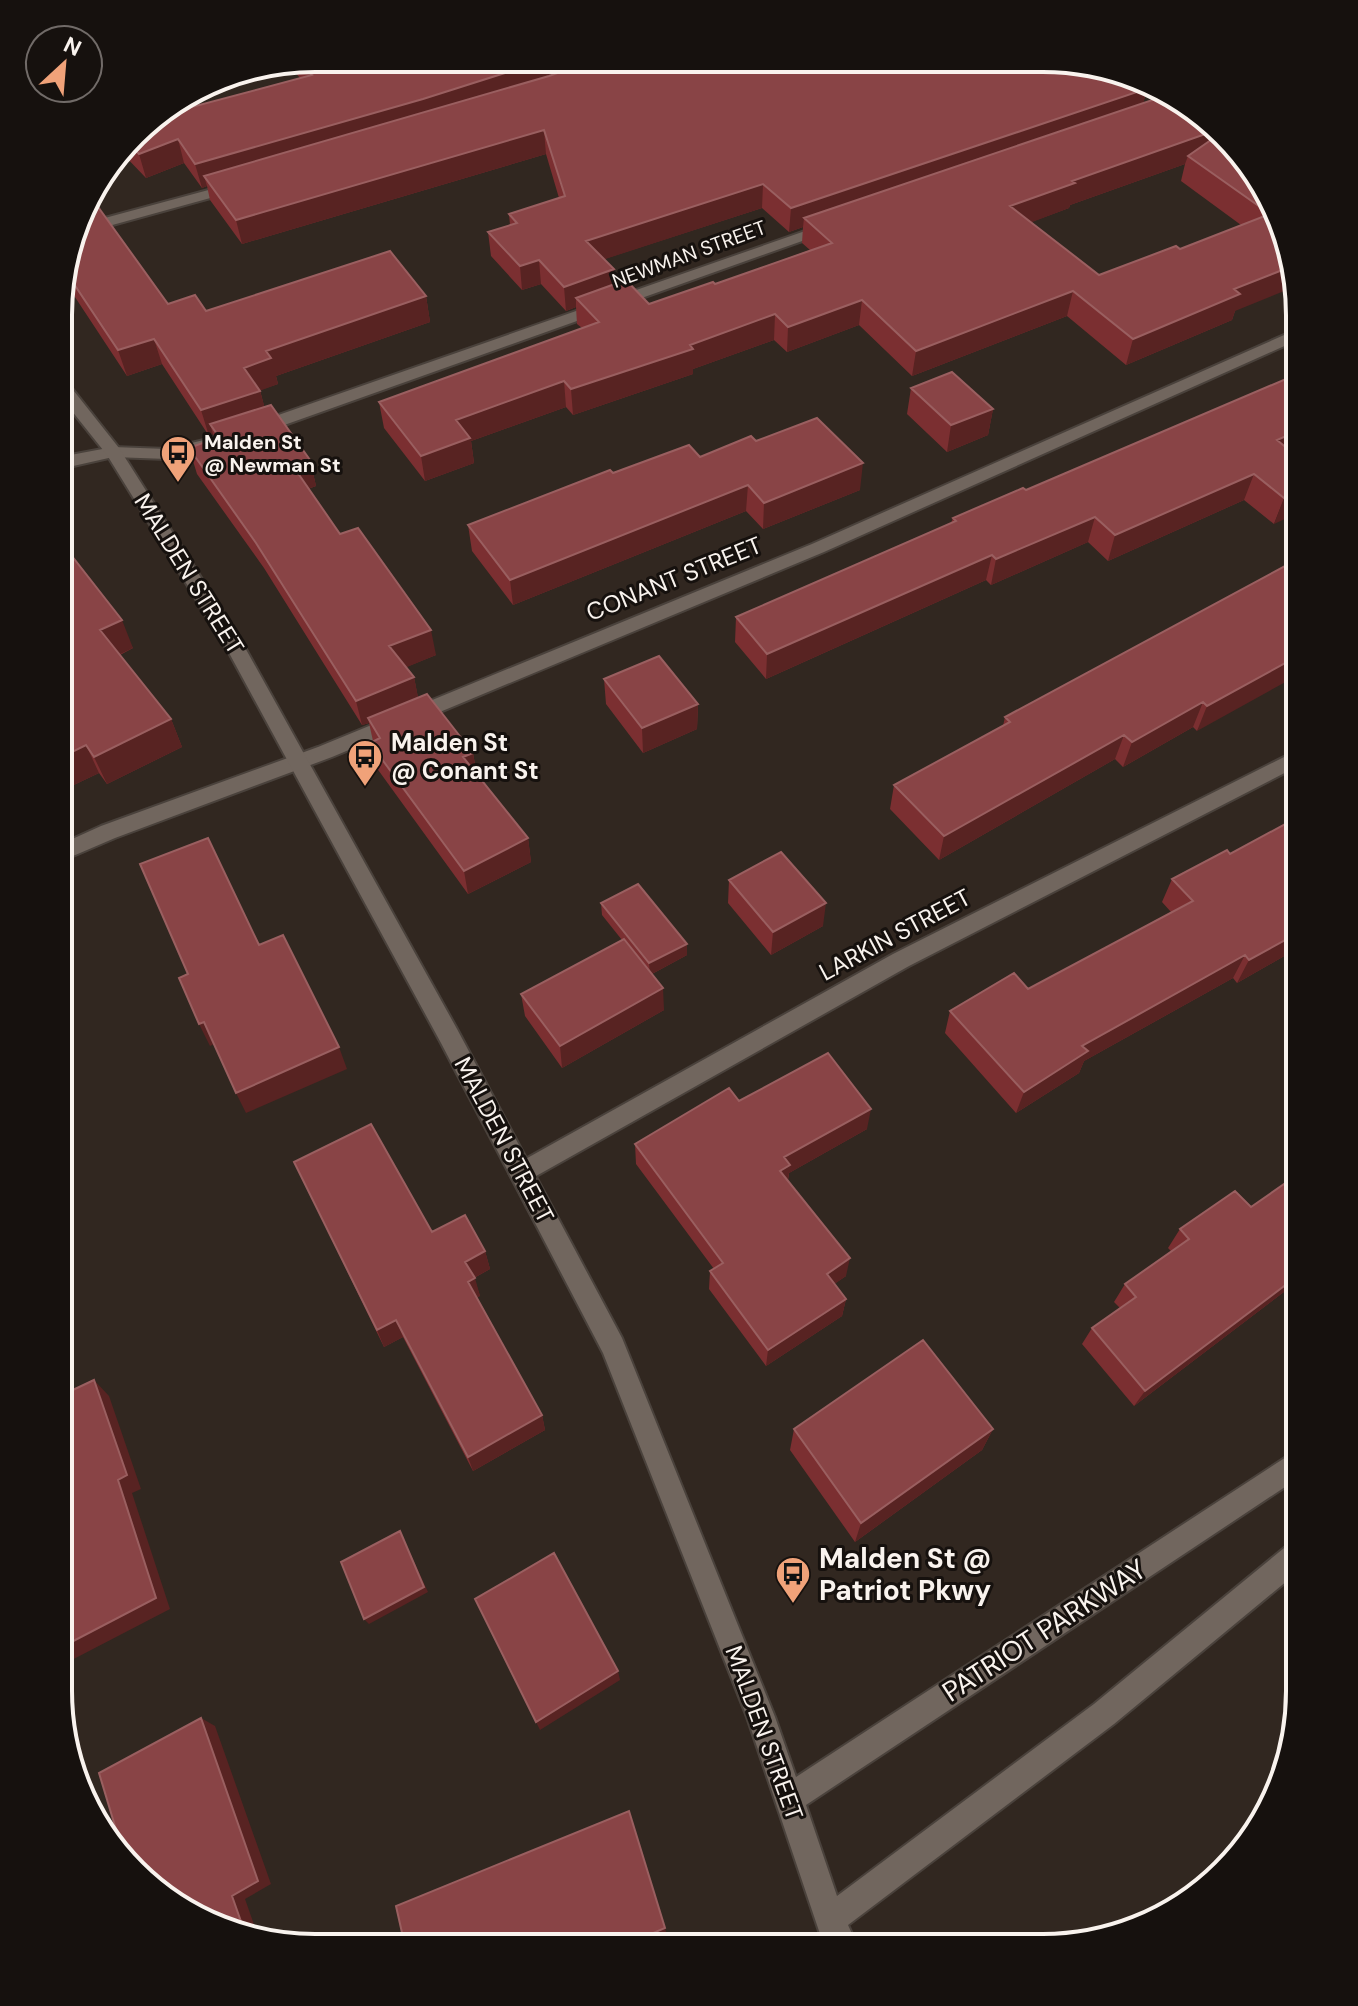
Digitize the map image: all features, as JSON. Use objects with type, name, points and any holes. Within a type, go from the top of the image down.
[{"type":"street","points":[[1136,123],[1172,110]]},
{"type":"street","points":[[88,227],[248,184]]},
{"type":"street","name":"NEWMAN STREET","points":[[72,461],[113,452],[167,454],[236,436],[841,223]]},
{"type":"street","name":"CONANT STREET","points":[[72,848],[298,762],[818,548],[1286,339]]},
{"type":"street","name":"MALDEN STREET","points":[[72,400],[113,452],[236,649],[613,1347],[761,1717],[837,1934]]},
{"type":"street","name":"LARKIN STREET","points":[[521,1173],[901,960],[1286,763]]},
{"type":"street","name":"PATRIOT PARKWAY","points":[[789,1799],[1285,1471]]},
{"type":"street","points":[[830,1920],[1104,1714],[1285,1565]]},
{"type":"building","points":[[310,72],[508,72],[195,164],[178,139],[139,154],[136,151],[155,132],[191,106],[312,75]]},
{"type":"building","points":[[560,72],[1043,72],[1106,80],[1139,91],[791,208],[763,184],[586,241],[614,269],[564,287],[539,260],[520,266],[488,232],[517,223],[509,214],[565,196],[544,130],[236,220],[204,176]]},
{"type":"building","points":[[1154,99],[1205,134],[1010,206],[1099,275],[1176,246],[1180,249],[1265,216],[1282,270],[1234,289],[1240,294],[1133,339],[1073,291],[916,351],[862,300],[788,327],[775,314],[690,345],[693,349],[571,389],[564,381],[456,420],[470,438],[421,456],[379,402],[599,322],[576,298],[626,280],[649,304],[832,243],[804,218]]},
{"type":"building","points":[[1211,140],[1236,167],[1260,207],[1188,156]]},
{"type":"building","points":[[98,206],[168,304],[195,295],[206,311],[390,251],[426,296],[266,351],[271,358],[244,368],[260,391],[201,410],[154,339],[118,350],[74,284],[80,252]]},
{"type":"building","points":[[952,372],[993,409],[951,425],[911,388]]},
{"type":"building","points":[[1286,379],[1286,436],[1277,440],[1286,447],[1284,498],[1254,474],[1115,535],[1095,517],[996,559],[992,555],[767,654],[736,617],[956,521],[953,518],[1023,488],[1026,490]]},
{"type":"building","points":[[271,405],[310,460],[293,466],[340,534],[358,528],[431,630],[389,646],[414,677],[356,701],[256,543],[189,448],[219,437],[210,424]]},
{"type":"building","points":[[817,418],[863,463],[764,503],[748,485],[510,580],[468,525],[610,470],[613,473],[689,445],[700,457],[751,436],[756,441]]},
{"type":"building","points":[[72,556],[122,620],[100,630],[171,719],[94,757],[86,745],[72,752]]},
{"type":"building","points":[[1286,566],[1286,663],[1207,706],[1203,702],[1132,742],[1124,735],[944,836],[894,785],[1010,722],[1005,717]]},
{"type":"building","points":[[659,656],[698,704],[642,728],[604,679]]},
{"type":"building","points":[[427,694],[473,753],[463,757],[528,838],[464,871],[370,743],[380,738],[368,718]]},
{"type":"building","points":[[1286,824],[1286,940],[1249,960],[1245,955],[1082,1046],[1088,1051],[1024,1092],[950,1011],[1014,973],[1028,989],[1193,901],[1172,879],[1227,850],[1230,854]]},
{"type":"building","points":[[208,838],[259,945],[283,935],[339,1047],[236,1093],[204,1022],[199,1024],[179,978],[188,974],[140,864]]},
{"type":"building","points":[[781,852],[826,903],[773,932],[729,880]]},
{"type":"building","points":[[638,884],[687,944],[649,963],[601,903]]},
{"type":"building","points":[[624,939],[663,988],[560,1046],[521,994]]},
{"type":"building","points":[[828,1053],[871,1109],[784,1157],[790,1165],[780,1171],[850,1258],[827,1274],[846,1299],[768,1350],[710,1271],[723,1263],[635,1144],[729,1088],[739,1101]]},
{"type":"building","points":[[371,1124],[432,1232],[465,1215],[485,1251],[465,1262],[475,1278],[468,1282],[542,1415],[468,1457],[396,1320],[377,1330],[294,1162]]},
{"type":"building","points":[[1285,1183],[1285,1285],[1145,1391],[1092,1328],[1136,1297],[1125,1284],[1189,1239],[1180,1229],[1235,1191],[1251,1207]]},
{"type":"building","points":[[923,1340],[993,1429],[861,1523],[794,1429]]},
{"type":"building","points":[[94,1380],[127,1475],[118,1480],[156,1598],[72,1642],[72,1390]]},
{"type":"building","points":[[400,1531],[424,1587],[364,1619],[341,1562]]},
{"type":"building","points":[[554,1553],[618,1671],[536,1722],[475,1599]]},
{"type":"building","points":[[201,1718],[258,1881],[232,1896],[241,1922],[193,1901],[143,1863],[116,1830],[99,1773]]},
{"type":"building","points":[[629,1811],[665,1928],[651,1934],[402,1934],[396,1906]]},
{"type":"place","name":"Malden St @ Newman St","points":[[178,484]]},
{"type":"place","name":"Malden St @ Conant St","points":[[365,788]]},
{"type":"place","name":"Malden St @ Patriot Pkwy","points":[[793,1605]]}]
